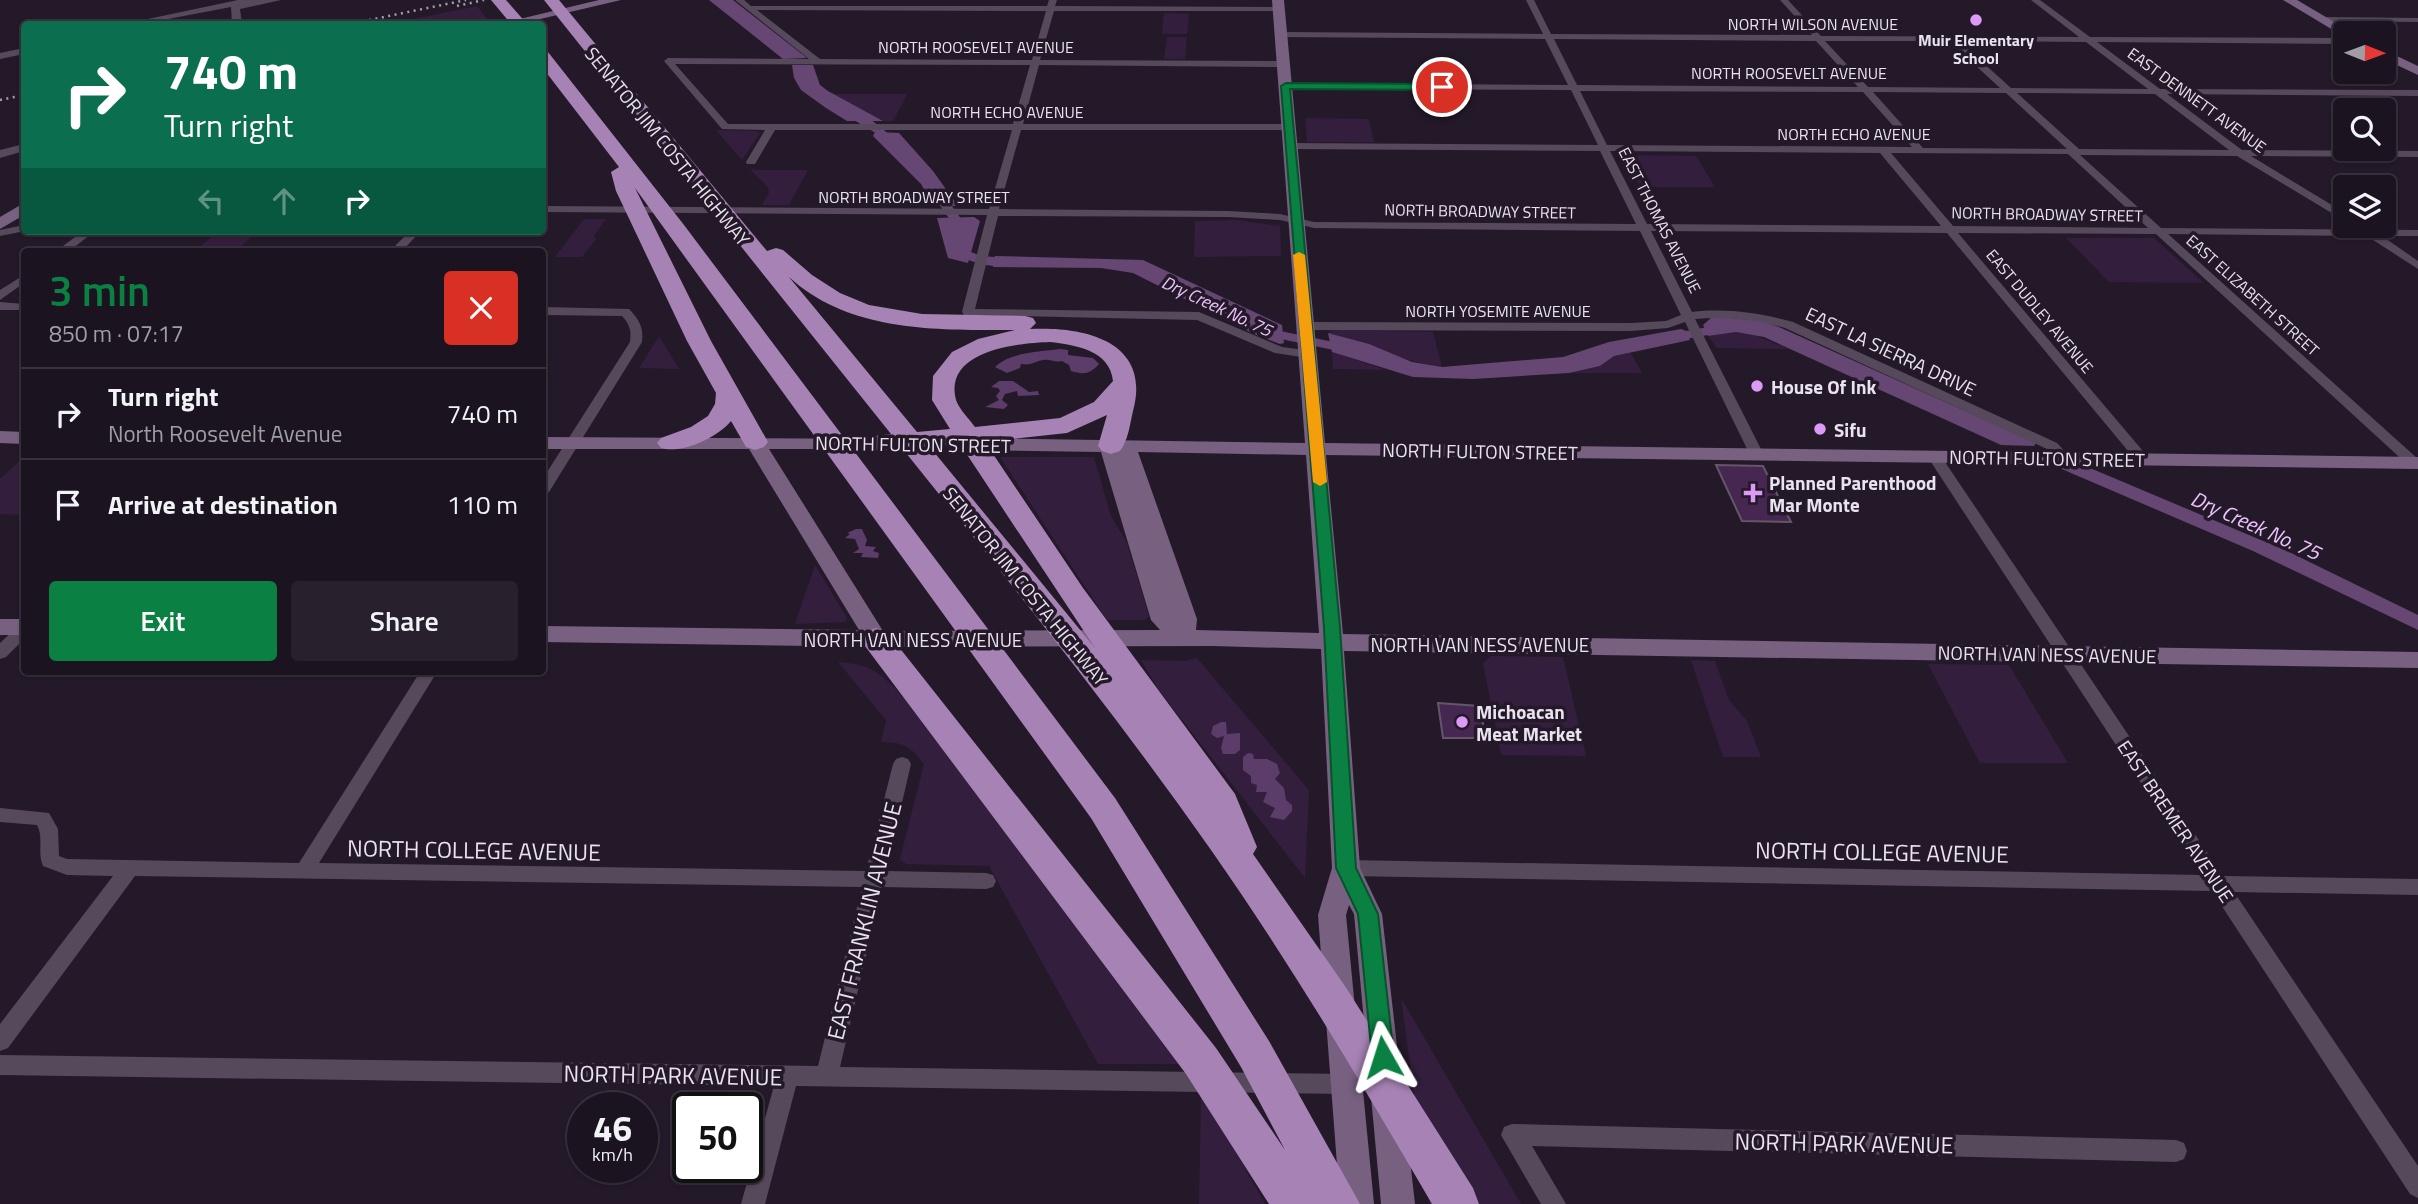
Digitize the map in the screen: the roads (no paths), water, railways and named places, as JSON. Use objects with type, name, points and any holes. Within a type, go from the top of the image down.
[{"type":"highway","points":[[498,0],[516,21]]},
{"type":"highway","name":"SENATOR JIM COSTA HIGHWAY","points":[[551,0],[705,192],[744,228],[883,409],[1037,596],[1123,687],[1368,1054],[1457,1204]]},
{"type":"highway","points":[[546,60],[677,229],[1102,808],[1255,1054],[1338,1204]]},
{"type":"highway","points":[[614,148],[626,191],[644,229],[699,341],[755,442]]},
{"type":"highway","points":[[744,228],[815,290],[855,309],[883,317],[928,323],[1061,324],[1090,330],[1113,340],[1133,357],[1141,375],[1119,446]]},
{"type":"highway","points":[[1119,446],[1124,399],[1122,368],[1116,359],[1096,345],[1047,335],[1012,337],[985,344],[951,365],[941,382],[944,400],[1073,595],[1123,687]]},
{"type":"highway","points":[[867,443],[1029,431],[1067,425],[1103,407],[1124,383]]},
{"type":"highway","points":[[670,443],[710,427],[726,409],[728,393]]},
{"type":"highway","points":[[876,639],[1201,1061],[1295,1204]]},
{"type":"main road","points":[[519,21],[615,0]]},
{"type":"main road","points":[[2289,0],[2333,25]]},
{"type":"main road","points":[[1279,5],[1333,642],[1346,868],[1332,915],[1357,1204]]},
{"type":"main road","points":[[2396,60],[2414,68]]},
{"type":"main road","points":[[2414,68],[2405,69],[2418,77]]},
{"type":"main road","points":[[0,225],[21,210]]},
{"type":"main road","points":[[0,437],[21,438]]},
{"type":"main road","points":[[755,442],[876,639]]},
{"type":"main road","name":"NORTH FULTON STREET","points":[[546,443],[867,443],[2416,463]]},
{"type":"main road","points":[[1119,446],[1114,468],[1139,538],[1163,620],[1183,639]]},
{"type":"main road","points":[[0,627],[21,629]]},
{"type":"main road","name":"NORTH VAN NESS AVENUE","points":[[546,634],[876,639],[1183,639],[1444,646],[1488,643],[2418,660]]},
{"type":"main road","points":[[1346,868],[1368,914],[1398,1204]]},
{"type":"street","points":[[146,21],[276,0]]},
{"type":"street","points":[[739,0],[818,62]]},
{"type":"street","name":"EAST THOMAS AVENUE","points":[[1530,0],[1758,455]]},
{"type":"street","points":[[1784,0],[1920,150]]},
{"type":"street","name":"EAST DENNETT AVENUE","points":[[2035,0],[2240,153],[2333,211]]},
{"type":"street","points":[[169,21],[240,4]]},
{"type":"street","points":[[748,8],[1052,4],[1279,5]]},
{"type":"street","points":[[993,213],[1052,4]]},
{"type":"street","points":[[2323,19],[2418,20]]},
{"type":"street","name":"NORTH WILSON AVENUE","points":[[1282,35],[2333,41]]},
{"type":"street","name":"EAST ELIZABETH STREET","points":[[1950,38],[2416,463]]},
{"type":"street","points":[[0,50],[21,46]]},
{"type":"street","points":[[0,56],[21,52]]},
{"type":"street","name":"NORTH ROOSEVELT AVENUE","points":[[725,127],[668,61],[1284,64]]},
{"type":"street","name":"NORTH ROOSEVELT AVENUE","points":[[1286,86],[2418,93]]},
{"type":"street","name":"NORTH ECHO AVENUE","points":[[725,127],[1289,127]]},
{"type":"street","points":[[751,162],[772,127]]},
{"type":"street","name":"NORTH ECHO AVENUE","points":[[1290,146],[2418,154]]},
{"type":"street","points":[[0,153],[21,149]]},
{"type":"street","name":"EAST DUDLEY AVENUE","points":[[1883,150],[2143,460]]},
{"type":"street","name":"NORTH BROADWAY STREET","points":[[546,209],[1228,214],[1297,220],[1314,225],[2333,233]]},
{"type":"street","name":"NORTH YOSEMITE AVENUE","points":[[993,213],[968,312],[1199,316],[1279,350],[1306,339],[1668,324],[1694,327]]},
{"type":"street","points":[[0,233],[21,229]]},
{"type":"street","name":"NORTH BROADWAY STREET","points":[[2396,233],[2418,233]]},
{"type":"street","points":[[67,248],[84,235]]},
{"type":"street","points":[[399,248],[412,235]]},
{"type":"street","points":[[2377,238],[2418,266]]},
{"type":"street","points":[[0,296],[21,280]]},
{"type":"street","points":[[0,306],[21,307]]},
{"type":"street","points":[[546,311],[625,312],[632,318],[638,333],[636,342],[546,486]]},
{"type":"street","name":"EAST LA SIERRA DRIVE","points":[[1694,327],[1733,314],[1765,318],[1789,325],[2052,446],[2064,459]]},
{"type":"street","name":"EAST BREMER AVENUE","points":[[1934,456],[2418,1186]]},
{"type":"street","points":[[0,653],[21,632]]},
{"type":"street","points":[[303,872],[427,675]]},
{"type":"street","name":"EAST FRANKLIN AVENUE","points":[[826,1078],[902,764]]},
{"type":"street","name":"NORTH COLLEGE AVENUE","points":[[0,815],[42,818],[49,829],[50,861],[66,867],[986,881]]},
{"type":"street","name":"NORTH COLLEGE AVENUE","points":[[1346,868],[2418,887]]},
{"type":"street","points":[[0,1041],[129,869]]},
{"type":"street","name":"NORTH PARK AVENUE","points":[[0,1065],[1346,1084]]},
{"type":"street","points":[[753,1204],[788,1077]]},
{"type":"street","name":"NORTH PARK AVENUE","points":[[1554,1204],[1512,1135],[2176,1151]]},
{"type":"water","points":[[709,0],[733,0],[807,58],[783,59]]},
{"type":"water","points":[[792,65],[813,65],[820,85],[883,121],[847,121],[801,90],[794,78]]},
{"type":"water","points":[[875,132],[899,133],[933,171],[958,206],[934,206],[921,184],[873,136]]},
{"type":"water","points":[[974,217],[980,221],[968,263],[948,258],[937,218]]},
{"type":"water","points":[[995,256],[1143,260],[1282,325],[1284,343],[1280,344],[1254,334],[1133,273],[1101,268],[993,267]]},
{"type":"water","points":[[1711,318],[1762,321],[1779,327],[2036,443],[2034,446],[2001,445],[1764,337],[1736,332],[1708,336],[1703,325]]},
{"type":"water","points":[[1681,329],[1686,331],[1690,340],[1614,356],[1600,366],[1569,373],[1473,379],[1413,377],[1332,352],[1328,333],[1369,344],[1412,362],[1442,367],[1563,357],[1609,342]]},
{"type":"water","points":[[2057,467],[2090,468],[2287,551],[2418,615],[2418,630],[2253,551]]},
{"type":"waterway","name":"Dry Creek No. 75","points":[[846,111],[883,133],[899,150]]},
{"type":"waterway","name":"Dry Creek No. 75","points":[[940,197],[961,227],[960,251],[980,260],[1017,262]]},
{"type":"waterway","name":"Dry Creek No. 75","points":[[1262,327],[1276,334],[1353,350]]},
{"type":"waterway","name":"Dry Creek No. 75","points":[[1664,339],[1730,327]]},
{"type":"railway","points":[[364,21],[466,0]]},
{"type":"railway","points":[[457,6],[484,0]]},
{"type":"railway","points":[[0,100],[21,96]]},
{"type":"place","name":"Muir Elementary School","points":[[1976,20]]},
{"type":"place","name":"House Of Ink","points":[[1757,386]]},
{"type":"place","name":"Sifu","points":[[1820,429]]},
{"type":"place","name":"Planned Parenthood Mar Monte","points":[[1753,493]]},
{"type":"place","name":"Michoacan Meat Market","points":[[1462,722]]}]
